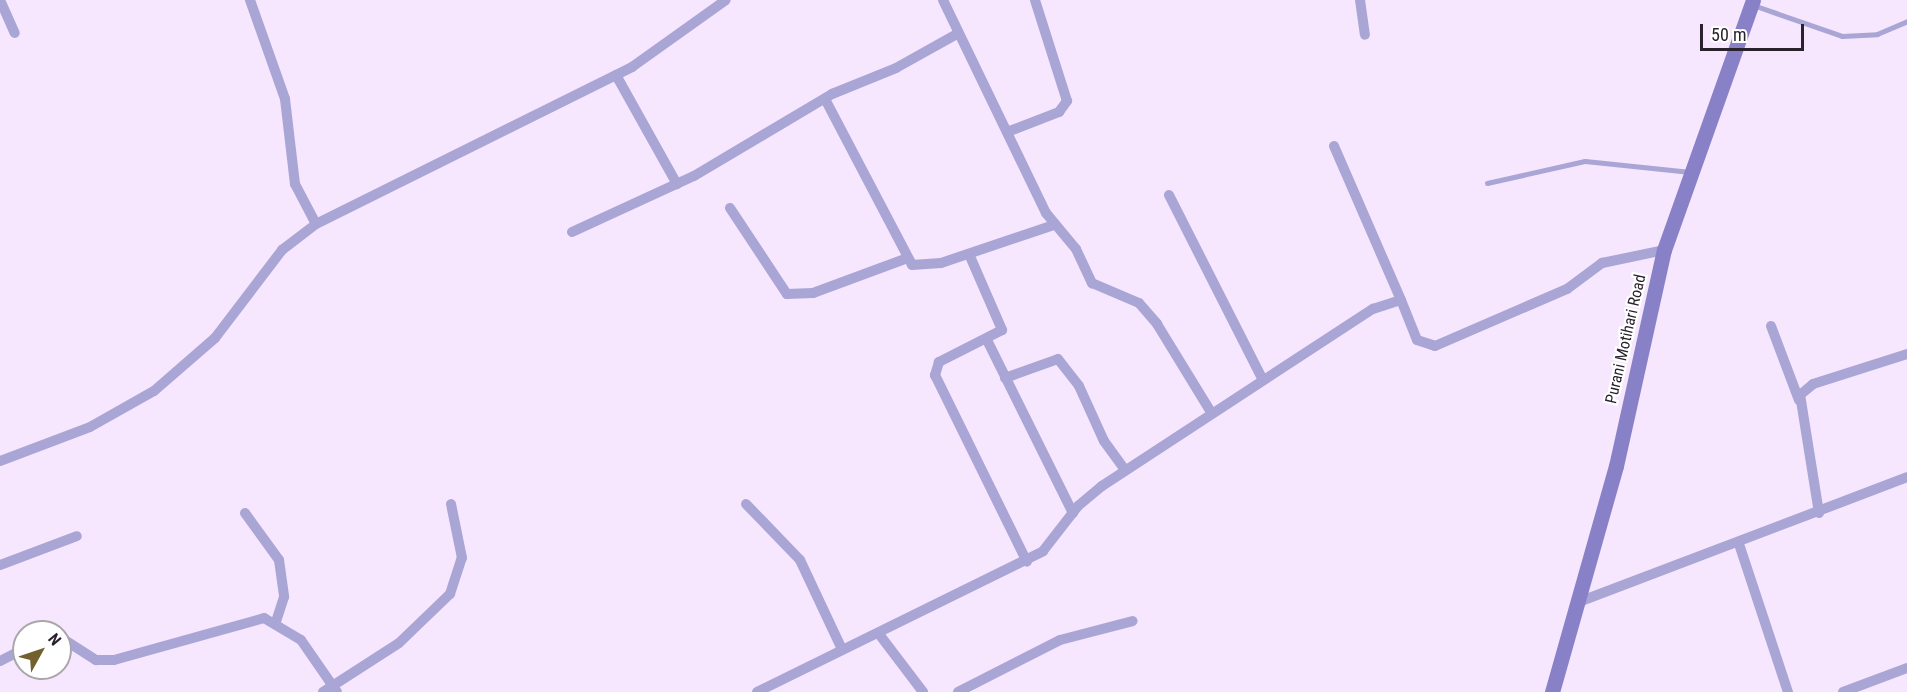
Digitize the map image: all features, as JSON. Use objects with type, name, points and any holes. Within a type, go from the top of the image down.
[{"type":"main road","name":"Purani Motihari Road","points":[[1552,692],[1616,466],[1664,250],[1752,2]]},
{"type":"street","points":[[0,0],[15,33]]},
{"type":"street","points":[[250,0],[285,99],[295,184],[316,224]]},
{"type":"street","points":[[0,461],[90,427],[154,391],[215,338],[282,250],[316,224],[616,75],[689,32],[726,0]]},
{"type":"street","points":[[944,0],[957,34],[1054,225],[1076,249],[1092,283],[1138,303],[1157,324],[1211,412]]},
{"type":"street","points":[[1007,132],[1059,112],[1067,101],[1035,0]]},
{"type":"street","points":[[1360,0],[1365,35]]},
{"type":"street","points":[[572,232],[677,184],[825,99],[957,34]]},
{"type":"street","points":[[616,75],[677,184]]},
{"type":"street","points":[[825,99],[905,259]]},
{"type":"street","points":[[1334,146],[1417,340],[1435,346],[1567,289],[1602,262],[1664,250]]},
{"type":"street","points":[[1169,195],[1262,378]]},
{"type":"street","points":[[730,208],[787,294],[822,291],[905,259],[929,266],[1054,225]]},
{"type":"street","points":[[969,254],[1003,323],[988,342],[939,362],[935,375],[1026,562]]},
{"type":"street","points":[[757,692],[841,648],[879,634],[1026,562],[1053,542],[1073,513],[1125,470],[1262,378],[1373,309],[1401,300]]},
{"type":"street","points":[[1771,326],[1799,400],[1819,513]]},
{"type":"street","points":[[988,342],[1073,513]]},
{"type":"street","points":[[1799,400],[1813,384],[1907,354]]},
{"type":"street","points":[[1005,378],[1053,358],[1064,364],[1125,470]]},
{"type":"street","points":[[1576,603],[1739,544],[1907,477]]},
{"type":"street","points":[[72,645],[96,660],[114,660],[247,620],[276,621],[302,640],[330,690],[399,643],[450,594],[462,558],[451,504]]},
{"type":"street","points":[[746,504],[800,560],[841,648]]},
{"type":"street","points":[[245,513],[279,560],[284,597],[276,621]]},
{"type":"street","points":[[0,565],[77,536]]},
{"type":"street","points":[[1739,544],[1788,692]]},
{"type":"street","points":[[958,692],[1060,640],[1133,621]]},
{"type":"street","points":[[879,634],[923,692]]},
{"type":"street","points":[[1843,692],[1907,668]]},
{"type":"lane","points":[[1752,2],[1842,36],[1877,34],[1907,21]]},
{"type":"lane","points":[[1487,183],[1585,161],[1691,172]]}]
